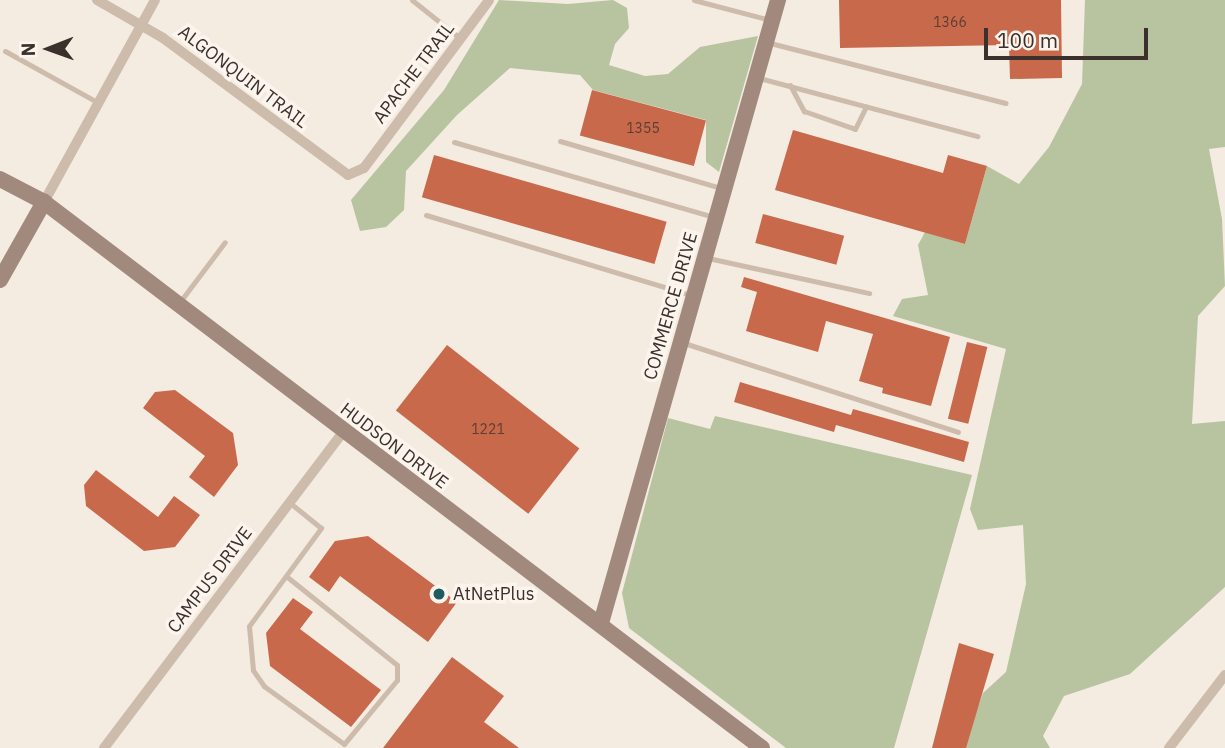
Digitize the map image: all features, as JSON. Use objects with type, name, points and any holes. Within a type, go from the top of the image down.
[{"type":"main road","name":"COMMERCE DRIVE","points":[[601,623],[778,0]]},
{"type":"main road","name":"HUDSON DRIVE","points":[[0,179],[44,202],[177,306],[601,623],[762,748]]},
{"type":"main road","points":[[0,280],[44,202]]},
{"type":"street","name":"ALGONQUIN TRAIL","points":[[97,0],[142,24],[338,172],[353,174],[366,165]]},
{"type":"street","points":[[44,202],[155,0]]},
{"type":"street","name":"APACHE TRAIL","points":[[366,165],[489,0]]},
{"type":"street","name":"CAMPUS DRIVE","points":[[104,748],[343,432]]},
{"type":"street","points":[[1169,748],[1225,675]]},
{"type":"lane","points":[[412,0],[461,39]]},
{"type":"lane","points":[[694,0],[773,21]]},
{"type":"lane","points":[[766,43],[1005,103]]},
{"type":"lane","points":[[5,51],[99,103]]},
{"type":"lane","points":[[756,78],[977,136]]},
{"type":"lane","points":[[790,85],[804,111],[855,129],[866,106]]},
{"type":"lane","points":[[560,141],[724,189]]},
{"type":"lane","points":[[454,142],[716,218]]},
{"type":"lane","points":[[426,215],[694,296]]},
{"type":"lane","points":[[177,306],[225,242]]},
{"type":"lane","points":[[705,257],[869,293]]},
{"type":"lane","points":[[681,343],[958,432]]},
{"type":"lane","points":[[286,576],[397,665],[397,680],[344,744],[264,686],[253,670],[249,626],[321,528],[290,503]]},
{"type":"green space","points":[[499,0],[568,4],[613,0],[627,8],[629,28],[615,44],[609,65],[645,76],[668,74],[700,47],[758,36],[719,172],[706,162],[706,120],[593,90],[580,75],[510,68],[457,115],[406,171],[404,210],[386,227],[360,231],[351,200],[444,90]]},
{"type":"green space","points":[[1085,0],[1225,0],[1225,147],[1209,149],[1222,219],[1225,286],[1198,316],[1192,424],[1225,421],[1225,587],[1130,674],[1064,696],[1043,736],[1050,748],[963,748],[983,693],[1006,672],[1026,584],[1023,525],[978,530],[970,509],[1006,349],[893,316],[902,299],[928,295],[918,245],[925,232],[965,244],[987,166],[1019,184],[1049,147],[1082,84]]},
{"type":"green space","points":[[715,416],[972,475],[894,748],[786,748],[629,628],[622,593],[668,418],[710,429]]},
{"type":"building","points":[[839,0],[1061,0],[1062,78],[1010,79],[1009,45],[840,48]]},
{"type":"building","points":[[592,90],[706,121],[694,166],[580,135]]},
{"type":"building","points":[[793,130],[943,173],[948,155],[987,166],[965,244],[775,190]]},
{"type":"building","points":[[434,155],[667,222],[654,264],[422,197]]},
{"type":"building","points":[[763,214],[844,236],[836,265],[755,243]]},
{"type":"building","points":[[744,277],[950,337],[931,406],[882,393],[883,388],[859,381],[873,334],[826,321],[818,352],[746,331],[757,292],[741,287]]},
{"type":"building","points":[[967,342],[987,347],[968,424],[948,419]]},
{"type":"building","points":[[447,345],[579,448],[528,514],[396,410]]},
{"type":"building","points":[[740,382],[851,415],[853,409],[969,442],[964,462],[836,425],[834,432],[734,402]]},
{"type":"building","points":[[175,390],[233,433],[238,465],[214,497],[189,477],[205,456],[143,408],[155,392]]},
{"type":"building","points":[[96,470],[158,517],[174,496],[200,515],[175,547],[144,551],[86,506],[84,485]]},
{"type":"building","points":[[368,536],[457,602],[428,642],[340,576],[329,592],[309,577],[335,541]]},
{"type":"building","points":[[293,598],[313,612],[300,629],[381,690],[351,727],[270,666],[266,633]]},
{"type":"building","points":[[959,643],[994,654],[966,748],[932,748]]},
{"type":"building","points":[[452,657],[504,696],[484,722],[519,748],[383,748]]},
{"type":"place","name":"AtNetPlus","points":[[439,594]]}]
